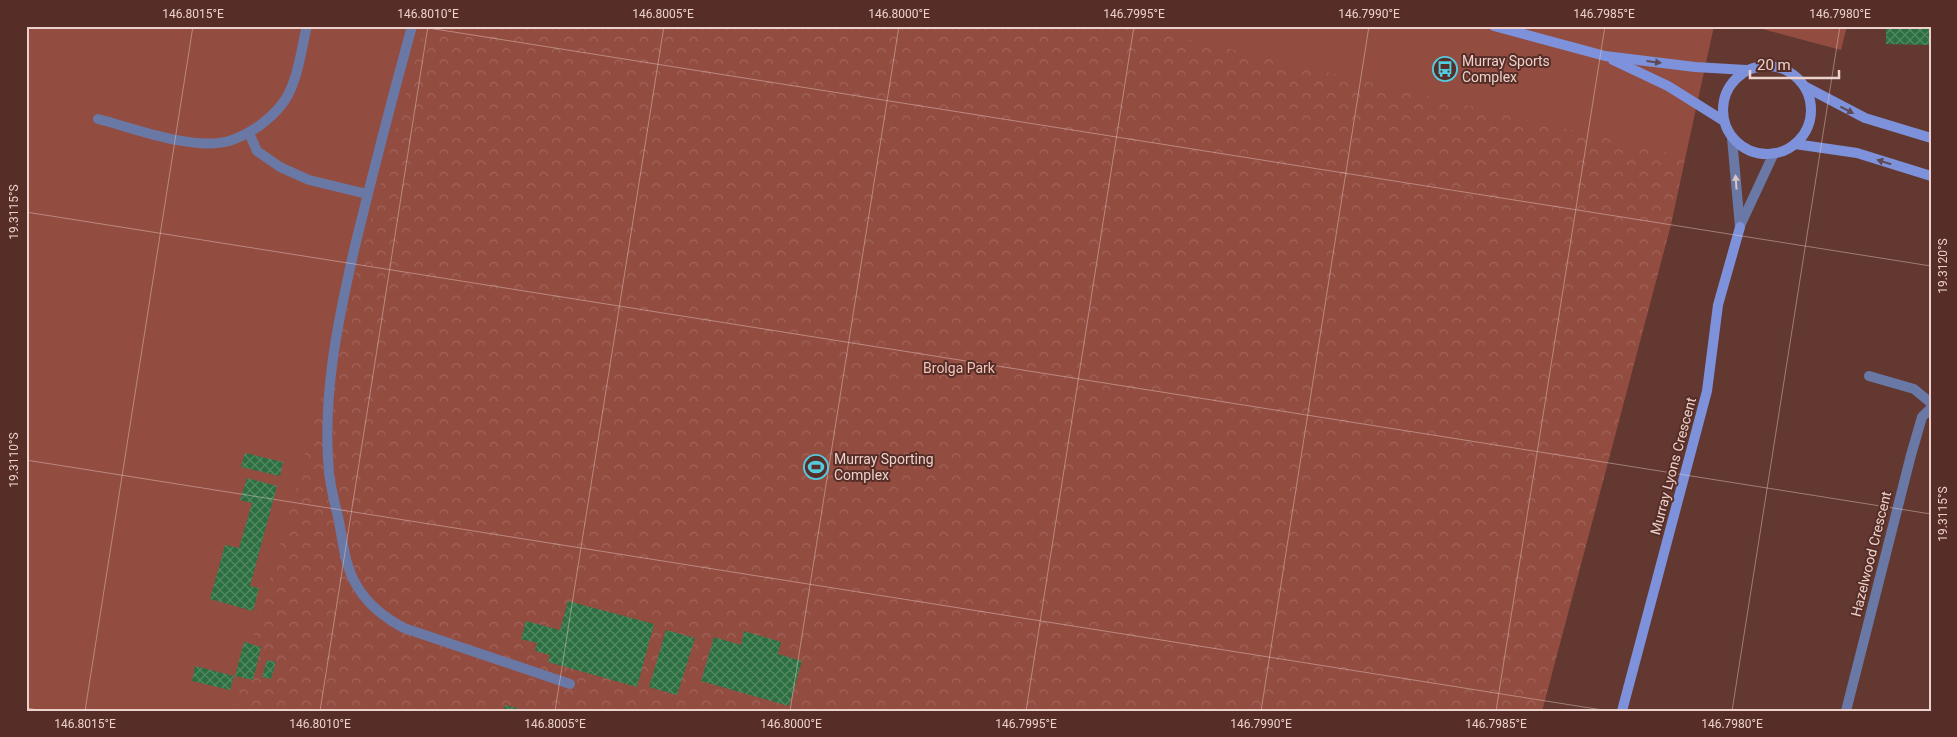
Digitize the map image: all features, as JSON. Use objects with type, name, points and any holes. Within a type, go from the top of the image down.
[{"type":"street","points":[[98,119],[183,140],[205,143],[228,142],[249,133],[271,118],[285,102],[293,84],[307,26]]},
{"type":"street","points":[[412,26],[367,194],[338,318],[329,390],[329,474],[348,567],[357,586],[370,603],[386,618],[404,628],[570,684]]},
{"type":"street","points":[[1494,26],[1605,56],[1695,67],[1746,70],[1762,66],[1778,68],[1793,74],[1804,86],[1865,118],[1931,138]]},
{"type":"street","points":[[1605,56],[1668,86],[1724,121]]},
{"type":"street","points":[[1746,70],[1735,79],[1726,92],[1722,106],[1724,121],[1732,138],[1744,148],[1758,153],[1774,153],[1785,150],[1795,144],[1805,131],[1810,117],[1810,101],[1804,86]]},
{"type":"street","points":[[249,133],[257,151],[280,167],[309,180],[367,194]]},
{"type":"street","name":"Murray Lyons Crescent","points":[[1732,138],[1740,227]]},
{"type":"street","points":[[1795,144],[1858,153],[1931,176]]},
{"type":"street","name":"Murray Lyons Crescent","points":[[1622,711],[1707,391],[1718,305],[1740,227],[1774,153]]},
{"type":"street","points":[[1869,376],[1914,389],[1931,403]]},
{"type":"street","name":"Hazelwood Crescent","points":[[1846,711],[1911,455],[1922,417],[1931,408]]},
{"type":"green space","name":"Brolga Park","points":[[26,26],[1714,26],[1671,224],[1542,711],[26,711]]},
{"type":"green space","name":"Brolga Park","points":[[425,26],[1133,26],[1685,157],[1671,224],[1542,711],[233,711]]},
{"type":"green space","points":[[1751,26],[1847,26],[1841,50]]},
{"type":"building","points":[[1886,26],[1931,26],[1931,45],[1886,44]]},
{"type":"building","points":[[245,453],[283,462],[280,476],[241,467]]},
{"type":"building","points":[[247,478],[277,486],[250,586],[259,588],[253,611],[210,599],[225,545],[239,548],[252,503],[240,500]]},
{"type":"building","points":[[568,601],[654,624],[637,687],[548,662],[550,655],[535,651],[537,643],[521,639],[526,621],[560,630]]},
{"type":"building","points":[[666,630],[695,638],[677,695],[649,687]]},
{"type":"building","points":[[744,631],[781,642],[778,654],[802,661],[789,706],[701,681],[714,637],[741,645]]},
{"type":"building","points":[[244,642],[261,647],[253,680],[235,676]]},
{"type":"building","points":[[267,660],[276,662],[271,679],[262,677]]},
{"type":"building","points":[[195,666],[234,676],[230,690],[192,681]]},
{"type":"building","points":[[505,705],[524,710],[524,711],[504,711]]},
{"type":"place","name":"Murray Sports Complex","points":[[1445,69]]},
{"type":"place","name":"Murray Sporting Complex","points":[[816,467]]}]
